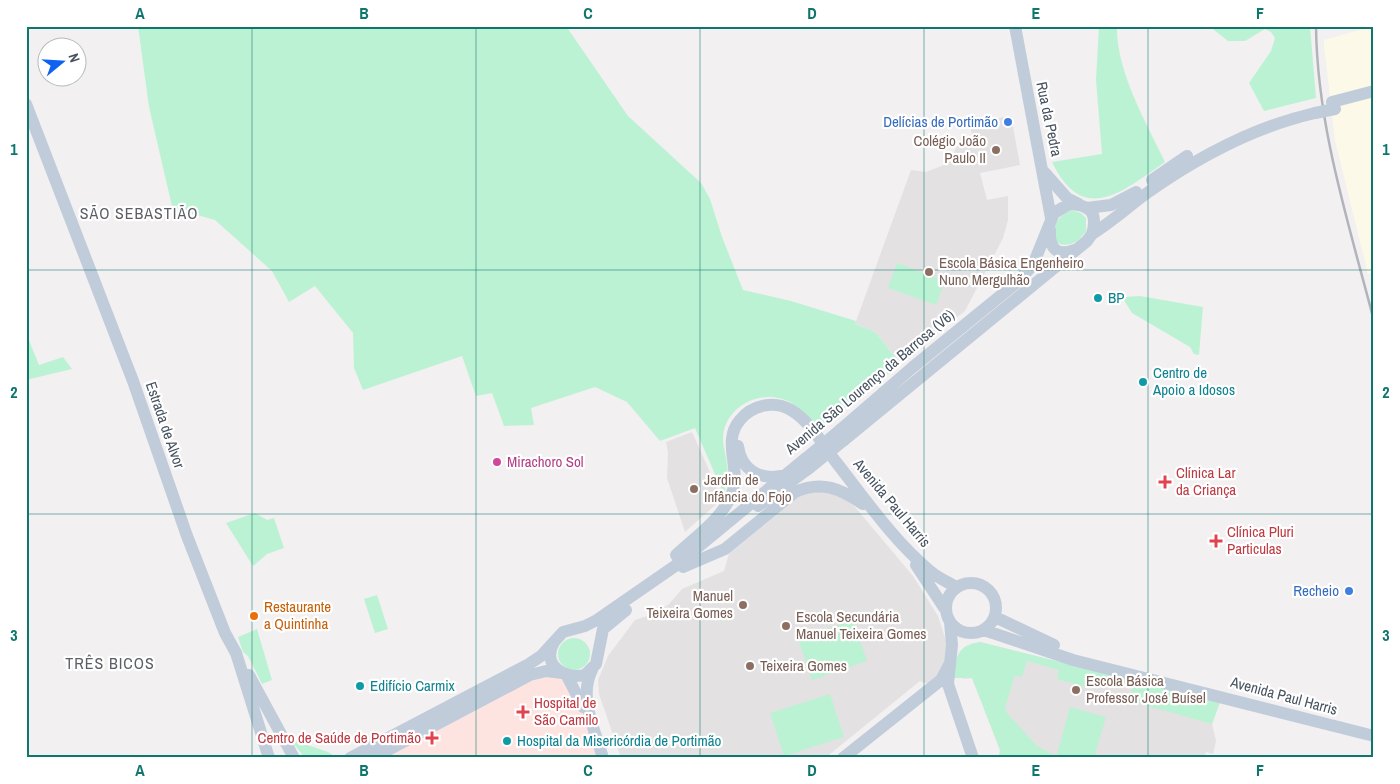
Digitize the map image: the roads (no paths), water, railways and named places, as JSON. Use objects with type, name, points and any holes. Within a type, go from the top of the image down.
[{"type":"main road","name":"Rua da Pedra","points":[[1015,26],[1044,172],[1050,222]]},
{"type":"main road","name":"Avenida São Lourenço da Barrosa (V6)","points":[[564,675],[576,691],[603,758],[586,701],[586,688],[596,664],[603,629],[683,567],[806,464],[1092,234],[1148,193],[1220,148],[1292,118],[1374,91]]},
{"type":"main road","name":"Avenida São Lourenço da Barrosa (V6)","points":[[1333,105],[1374,99]]},
{"type":"main road","name":"Estrada de Alvor","points":[[26,104],[119,345],[187,536],[225,633],[236,653],[269,757]]},
{"type":"main road","name":"Avenida São Lourenço da Barrosa (V6)","points":[[842,435],[913,367],[1015,284],[1033,265],[1050,222],[1063,206],[1111,205],[1124,200],[1186,157],[1231,134],[1276,116],[1315,110]]},
{"type":"main road","points":[[1044,172],[1067,198],[1092,211],[1095,218],[1092,234]]},
{"type":"main road","points":[[1050,222],[1049,237],[1052,248],[1060,253],[1074,250]]},
{"type":"main road","name":"Avenida Paul Harris","points":[[635,595],[719,513],[730,499],[735,480],[731,441],[736,425],[741,418],[757,408],[778,405],[797,415],[811,429],[909,551],[932,573],[956,587]]},
{"type":"main road","name":"Avenida Paul Harris","points":[[782,476],[763,477],[754,474],[743,462],[738,441],[741,429],[753,417],[769,412],[778,412],[795,422],[916,565],[945,609]]},
{"type":"main road","name":"Avenida São Lourenço da Barrosa (V6)","points":[[562,634],[585,626],[635,595],[675,566],[782,476],[806,464]]},
{"type":"main road","points":[[683,567],[725,548],[795,492],[806,487],[814,485],[836,488],[863,504]]},
{"type":"main road","points":[[950,622],[960,631],[969,634],[984,630],[995,617],[995,600],[985,587],[968,583],[956,587],[948,596],[945,609],[950,622],[951,693],[973,758]]},
{"type":"main road","name":"Avenida Paul Harris","points":[[995,617],[1047,643],[1088,656],[1374,728]]},
{"type":"main road","points":[[350,757],[529,664],[541,656],[562,634],[580,630],[588,634],[595,641],[598,653]]},
{"type":"main road","name":"Avenida Paul Harris","points":[[984,630],[1073,660],[1374,736]]},
{"type":"main road","points":[[562,634],[552,646],[550,654],[552,663],[564,675]]},
{"type":"main road","points":[[843,758],[941,680],[950,661],[969,634]]},
{"type":"main road","points":[[236,653],[294,758]]},
{"type":"main road","points":[[373,758],[530,675],[546,671],[564,675],[585,675],[592,670]]},
{"type":"main road","points":[[929,689],[941,685],[951,693]]},
{"type":"railway","points":[[1316,26],[1318,64],[1328,138],[1345,212],[1374,321]]},
{"type":"place","name":"Delícias de Portimão","points":[[1008,122]]},
{"type":"place","name":"Colégio João Paulo II","points":[[996,150]]},
{"type":"place","name":"Escola Básica Engenheiro Nuno Mergulhão","points":[[929,272]]},
{"type":"place","name":"BP","points":[[1098,298]]},
{"type":"place","name":"Centro de Apoio a Idosos","points":[[1143,382]]},
{"type":"place","name":"Mirachoro Sol","points":[[497,462]]},
{"type":"place","name":"Clínica Lar da Criança","points":[[1165,482]]},
{"type":"place","name":"Jardim de Infância do Fojo","points":[[694,489]]},
{"type":"place","name":"Clínica Pluri Particulas","points":[[1216,541]]},
{"type":"place","name":"Recheio","points":[[1349,591]]},
{"type":"place","name":"Manuel Teixeira Gomes","points":[[743,605]]},
{"type":"place","name":"Restaurante a Quintinha","points":[[254,616]]},
{"type":"place","name":"Escola Secundária Manuel Teixeira Gomes","points":[[786,626]]},
{"type":"place","name":"Teixeira Gomes","points":[[750,666]]},
{"type":"place","name":"Edifício Carmix","points":[[360,686]]},
{"type":"place","name":"Escola Básica Professor José Buísel","points":[[1076,690]]},
{"type":"place","name":"Hospital de São Camilo","points":[[523,712]]},
{"type":"place","name":"Centro de Saúde de Portimão","points":[[432,738]]},
{"type":"place","name":"Hospital da Misericórdia de Portimão","points":[[507,741]]},
{"type":"district","name":"SÃO SEBASTIÃO","points":[[139,213]]},
{"type":"district","name":"TRÊS BICOS","points":[[110,663]]}]
